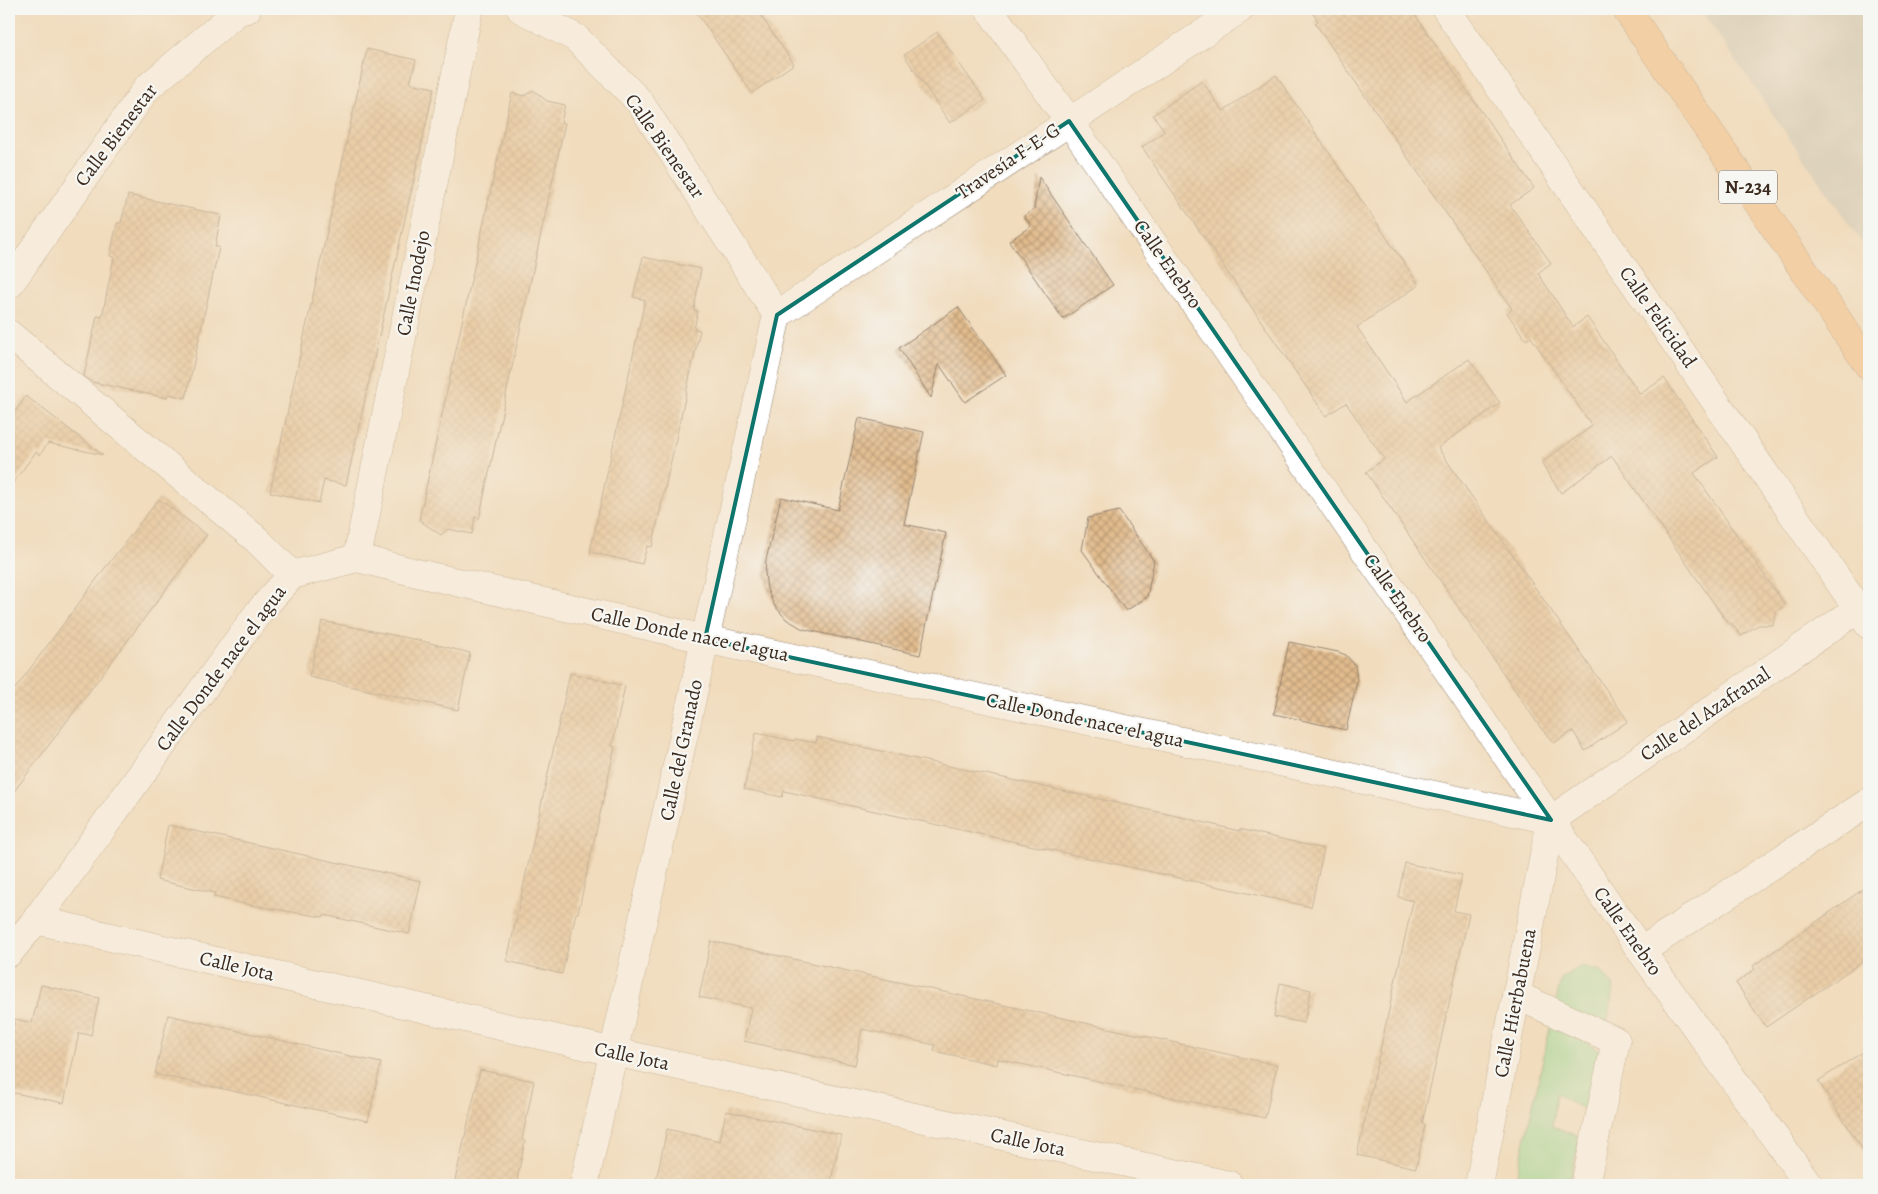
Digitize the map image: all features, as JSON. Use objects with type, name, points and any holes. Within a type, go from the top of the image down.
[{"type":"highway","name":"N-234","points":[[1626,9],[1869,366]]},
{"type":"street","name":"Calle Bienestar","points":[[9,286],[147,88],[238,11],[247,9]]},
{"type":"street","name":"Calle Inodejo","points":[[358,558],[469,9]]},
{"type":"street","name":"Calle Bienestar","points":[[520,9],[576,38],[639,101],[777,315]]},
{"type":"street","name":"Calle Enebro","points":[[989,9],[1069,121],[1641,950],[1809,1185]]},
{"type":"street","name":"Travesía F-E-G","points":[[777,315],[1240,9]]},
{"type":"street","name":"Calle Felicidad","points":[[1446,9],[1864,617]]},
{"type":"street","name":"Calle del Granado","points":[[584,1185],[777,315]]},
{"type":"street","points":[[9,334],[256,539],[292,575]]},
{"type":"street","name":"Calle Donde nace el agua","points":[[9,953],[36,920],[258,613],[292,575],[358,558],[427,576],[705,639],[1551,820]]},
{"type":"street","name":"Calle del Azafranal","points":[[1551,820],[1864,617]]},
{"type":"street","points":[[1641,950],[1869,802]]},
{"type":"street","name":"Calle Hierbabuena","points":[[1479,1185],[1551,820]]},
{"type":"street","name":"Calle Jota","points":[[36,920],[614,1052],[1229,1185]]},
{"type":"street","points":[[1516,994],[1616,1041],[1585,1185]]},
{"type":"highlighted area","points":[[1069,121],[1551,820],[705,639],[777,315]]},
{"type":"shaded area","points":[[1700,9],[1869,9],[1869,253]]},
{"type":"green space","points":[[1581,966],[1601,971],[1614,987],[1606,1027],[1583,1040],[1613,1059],[1586,1111],[1556,1093],[1552,1126],[1580,1137],[1569,1185],[1515,1185],[1561,979]]},
{"type":"building","points":[[694,9],[756,9],[794,64],[752,93]]},
{"type":"building","points":[[1310,9],[1411,9],[1534,188],[1510,205],[1551,263],[1538,273],[1573,327],[1587,317],[1640,394],[1664,378],[1718,457],[1694,473],[1785,605],[1776,612],[1773,625],[1758,625],[1741,636],[1731,623],[1729,625],[1612,456],[1561,493],[1541,463],[1592,426],[1531,337],[1526,340],[1507,313],[1512,309],[1315,23],[1318,21]]},
{"type":"building","points":[[937,32],[985,100],[950,123],[904,55]]},
{"type":"building","points":[[367,49],[416,60],[410,83],[434,88],[346,485],[324,480],[319,503],[270,492]]},
{"type":"building","points":[[1276,75],[1419,285],[1357,327],[1407,402],[1469,359],[1500,403],[1438,448],[1628,721],[1585,751],[1573,731],[1554,743],[1540,727],[1366,472],[1384,459],[1346,403],[1326,416],[1142,147],[1165,131],[1153,115],[1202,81],[1223,111]]},
{"type":"building","points":[[533,90],[547,101],[565,105],[561,122],[565,123],[479,519],[475,517],[472,534],[448,529],[441,535],[419,520],[512,93],[524,96]]},
{"type":"building","points":[[1039,177],[1113,285],[1063,319],[1009,241],[1031,226],[1024,216],[1034,209]]},
{"type":"building","points":[[128,195],[221,215],[215,247],[219,247],[186,398],[168,394],[167,398],[92,382],[84,376],[97,316],[102,317],[114,257],[110,256],[117,223],[121,223]]},
{"type":"building","points":[[643,257],[701,269],[694,310],[698,311],[694,329],[700,330],[652,547],[647,546],[642,564],[590,552],[645,300],[633,297]]},
{"type":"building","points":[[958,307],[1006,375],[965,402],[939,364],[931,398],[899,348]]},
{"type":"building","points":[[26,396],[103,455],[48,443],[40,455],[36,452],[9,488],[9,420]]},
{"type":"building","points":[[859,418],[924,432],[904,524],[946,533],[920,655],[803,629],[786,619],[774,605],[767,589],[766,560],[781,497],[838,510]]},
{"type":"building","points":[[159,499],[207,535],[9,798],[9,697]]},
{"type":"building","points":[[1119,511],[1154,561],[1147,597],[1126,611],[1082,550],[1088,518]]},
{"type":"building","points":[[322,621],[418,640],[470,653],[458,710],[309,677]]},
{"type":"building","points":[[1289,642],[1338,652],[1346,655],[1355,665],[1357,681],[1346,730],[1274,714]]},
{"type":"building","points":[[570,673],[625,686],[612,746],[615,747],[578,913],[576,913],[562,974],[507,961]]},
{"type":"building","points":[[756,733],[794,741],[795,739],[816,743],[817,737],[1324,849],[1311,907],[784,791],[782,797],[744,789]]},
{"type":"building","points":[[168,825],[421,881],[409,934],[324,915],[323,917],[250,905],[214,897],[215,893],[157,880]]},
{"type":"building","points":[[1405,863],[1462,875],[1454,911],[1469,914],[1422,1124],[1425,1125],[1416,1168],[1357,1155],[1413,901],[1398,897]]},
{"type":"building","points":[[1869,885],[1869,957],[1766,1027],[1736,983],[1755,969],[1753,966]]},
{"type":"building","points":[[711,941],[1277,1065],[1265,1118],[998,1059],[997,1065],[934,1051],[935,1045],[862,1029],[855,1065],[744,1041],[751,1008],[699,997]]},
{"type":"building","points":[[1280,983],[1311,990],[1304,1023],[1274,1017]]},
{"type":"building","points":[[41,985],[99,998],[91,1035],[79,1033],[64,1103],[9,1092],[9,1049],[15,1019],[32,1023]]},
{"type":"building","points":[[168,1015],[381,1063],[368,1121],[155,1074]]},
{"type":"building","points":[[1869,1048],[1869,1159],[1818,1081]]},
{"type":"building","points":[[480,1070],[534,1081],[522,1140],[525,1141],[516,1185],[454,1185]]},
{"type":"building","points":[[726,1111],[841,1135],[830,1185],[655,1185],[667,1129],[720,1141]]}]
